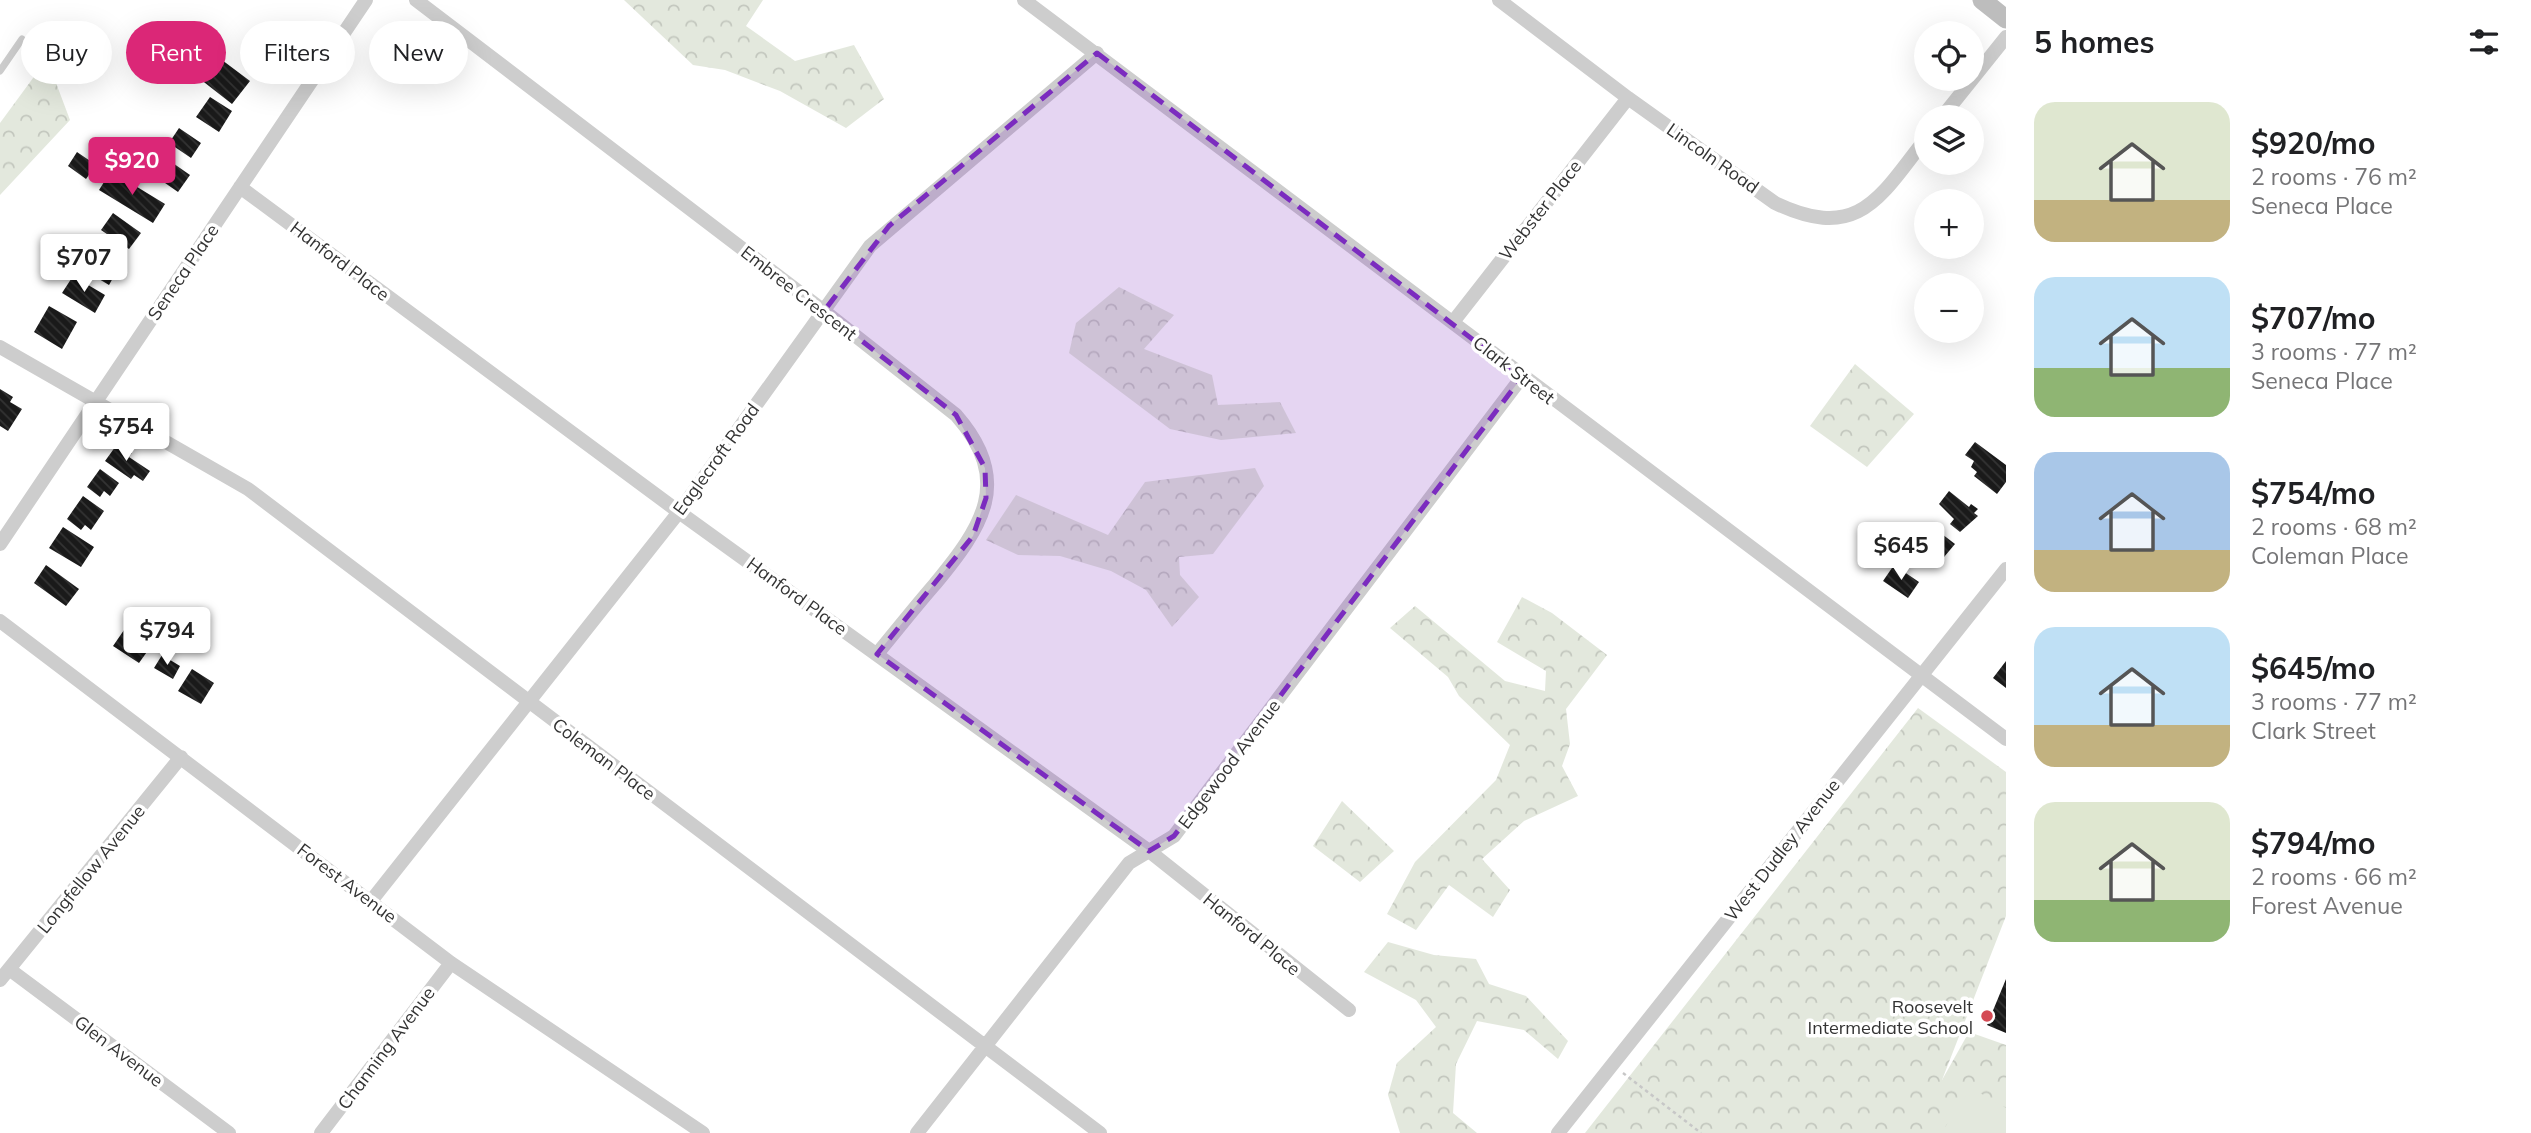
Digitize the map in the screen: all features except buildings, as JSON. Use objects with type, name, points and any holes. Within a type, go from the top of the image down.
[{"type":"street","name":"Seneca Place","points":[[0,544],[366,0]]},
{"type":"street","name":"Embree Crescent","points":[[416,0],[956,415],[979,448],[985,468],[986,498],[973,536],[877,654]]},
{"type":"street","name":"Clark Street","points":[[1024,0],[2006,739]]},
{"type":"street","name":"Lincoln Road","points":[[1499,0],[1628,98],[1775,203],[1797,213],[1838,219],[1871,205],[1914,153]]},
{"type":"street","points":[[1982,0],[2006,19]]},
{"type":"street","points":[[1952,105],[2006,37]]},
{"type":"street","name":"Eaglecroft Road","points":[[371,901],[678,512],[870,246],[890,226],[1097,53]]},
{"type":"street","name":"Webster Place","points":[[1453,322],[1628,98]]},
{"type":"street","name":"Hanford Place","points":[[240,187],[678,512],[1149,851],[1349,1010]]},
{"type":"street","name":"Coleman Place","points":[[0,347],[248,489],[527,702],[986,1044],[1100,1133]]},
{"type":"street","name":"Edgewood Avenue","points":[[917,1133],[1129,863],[1174,836],[1522,377]]},
{"type":"street","name":"West Dudley Avenue","points":[[1558,1133],[2006,569]]},
{"type":"street","name":"Forest Avenue","points":[[0,621],[451,963],[703,1133]]},
{"type":"street","name":"Longfellow Avenue","points":[[5,974],[181,757]]},
{"type":"street","name":"Channing Avenue","points":[[321,1133],[451,963]]},
{"type":"street","name":"Glen Avenue","points":[[5,974],[229,1133]]},
{"type":"lane","points":[[0,71],[21,40]]},
{"type":"path","points":[[1613,1064],[1701,1133]]},
{"type":"highlighted area","points":[[1097,53],[1522,377],[1174,836],[1149,851],[877,654],[973,536],[986,498],[985,468],[956,415],[824,311],[889,226]]},
{"type":"green space","points":[[624,0],[763,0],[746,26],[795,61],[854,45],[884,99],[846,128],[780,91],[725,70],[693,65]]},
{"type":"green space","points":[[29,84],[56,84],[70,120],[0,195],[0,123]]},
{"type":"green space","points":[[1119,287],[1174,315],[1144,349],[1212,375],[1218,405],[1280,402],[1296,433],[1221,440],[1170,429],[1069,353],[1076,323]]},
{"type":"green space","points":[[1855,364],[1914,414],[1867,467],[1810,426]]},
{"type":"green space","points":[[1255,468],[1264,486],[1213,554],[1179,557],[1180,575],[1199,597],[1172,627],[1146,590],[1111,571],[1060,556],[1018,555],[986,540],[1016,495],[1108,535],[1145,482]]},
{"type":"green space","points":[[1522,597],[1552,613],[1607,655],[1566,709],[1570,744],[1562,766],[1578,796],[1524,821],[1482,859],[1510,890],[1493,917],[1449,885],[1416,930],[1387,914],[1415,862],[1496,780],[1510,745],[1459,696],[1448,677],[1390,628],[1415,606],[1505,681],[1545,691],[1546,671],[1497,642]]},
{"type":"green space","points":[[1918,708],[2006,772],[2006,916],[1942,1080],[1969,1032],[2006,1045],[2006,1133],[1585,1133]]},
{"type":"green space","points":[[1342,801],[1394,851],[1360,882],[1313,846]]},
{"type":"green space","points":[[1388,942],[1434,955],[1476,959],[1489,984],[1526,996],[1568,1041],[1558,1059],[1524,1030],[1477,1021],[1456,1064],[1453,1113],[1477,1133],[1400,1133],[1388,1095],[1397,1063],[1436,1027],[1416,1000],[1364,972]]},
{"type":"green space","points":[[1980,1093],[2006,1108],[2006,1133],[1941,1133],[1966,1096]]},
{"type":"place","name":"Roosevelt Intermediate School","points":[[1987,1016]]}]
